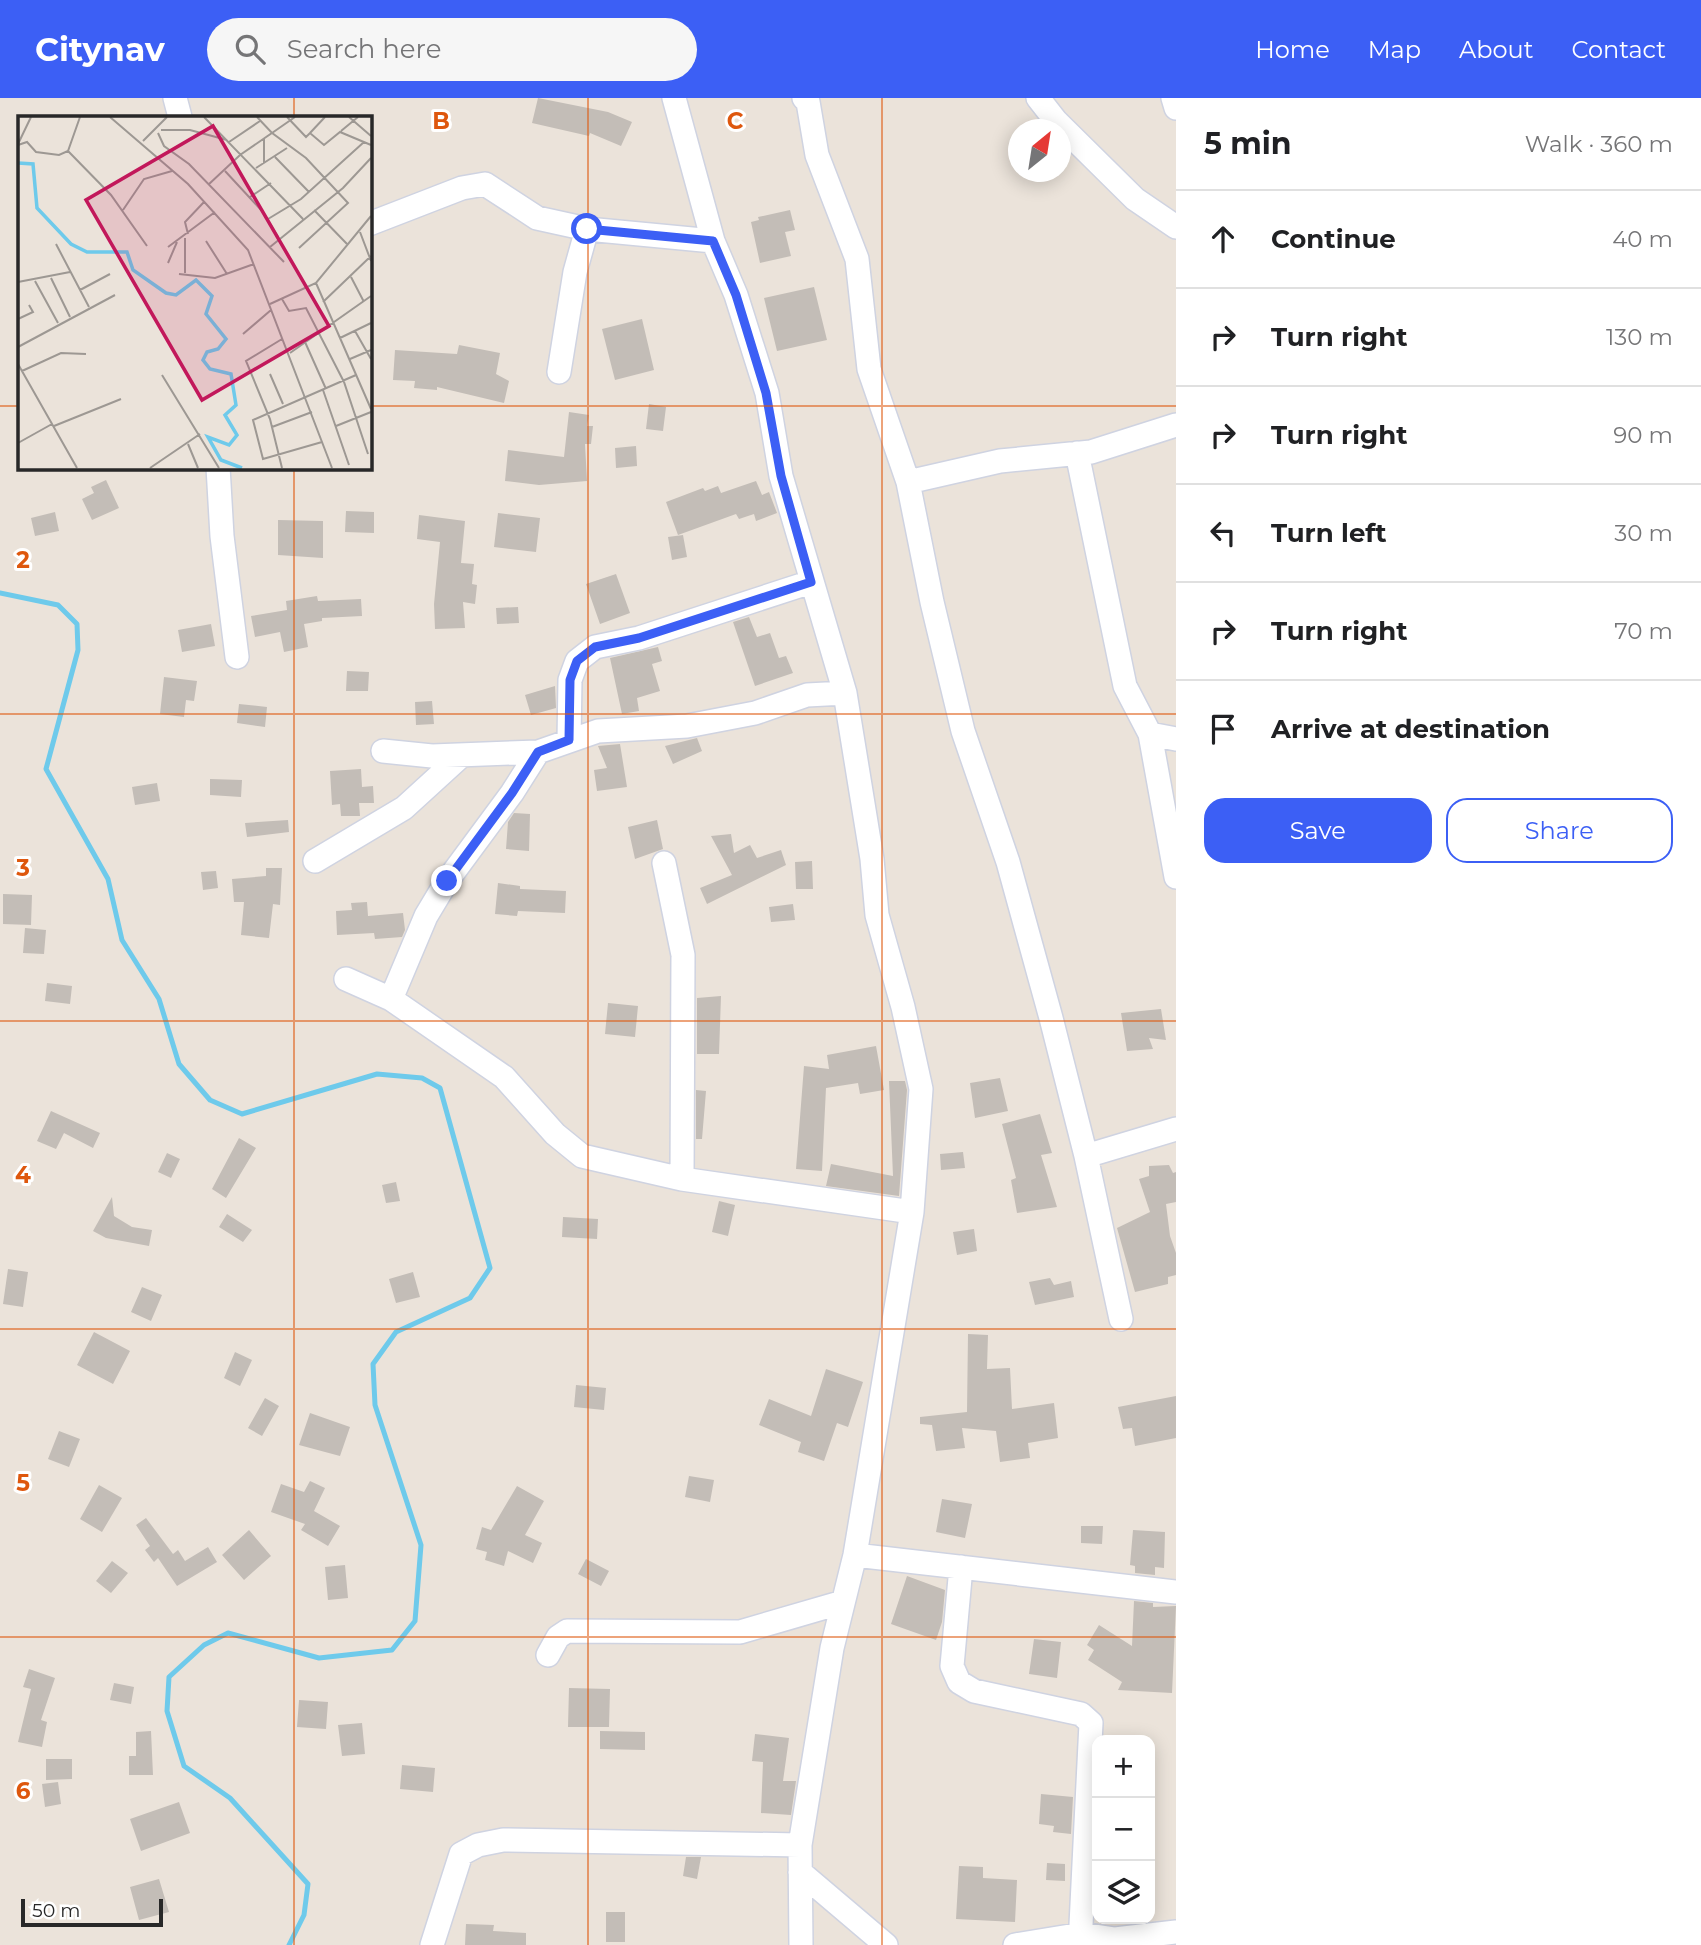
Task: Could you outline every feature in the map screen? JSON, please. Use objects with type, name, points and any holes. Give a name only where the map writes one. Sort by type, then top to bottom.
[{"type":"street","points":[[175,98],[180,116]]},
{"type":"street","points":[[674,98],[713,241],[736,295],[766,393],[781,476],[845,693],[872,859],[877,915],[903,1007],[921,1089],[912,1212],[855,1555],[832,1648],[800,1845],[801,1945]]},
{"type":"street","points":[[804,98],[808,102],[817,155],[857,259],[869,369],[908,482],[932,602],[963,731],[1008,862],[1086,1156],[1121,1320]]},
{"type":"street","points":[[1038,98],[1056,121],[1135,198],[1176,227]]},
{"type":"street","points":[[1173,98],[1176,108]]},
{"type":"street","points":[[371,224],[461,188],[485,184],[537,218],[587,229],[713,241]]},
{"type":"street","points":[[559,372],[575,272],[587,229]]},
{"type":"street","points":[[908,482],[1000,461],[1091,452],[1176,425]]},
{"type":"street","points":[[1077,453],[1125,686],[1150,734],[1176,877]]},
{"type":"street","points":[[218,469],[222,536],[237,657]]},
{"type":"street","points":[[569,740],[570,680],[577,661],[595,647],[639,638],[811,582]]},
{"type":"street","points":[[383,751],[461,756],[538,752],[598,731],[687,726],[755,713],[807,695],[845,693]]},
{"type":"street","points":[[1150,734],[1176,740]]},
{"type":"street","points":[[391,999],[426,916],[447,881],[512,793],[538,752]]},
{"type":"street","points":[[315,861],[404,808],[461,756]]},
{"type":"street","points":[[664,863],[682,956],[682,1178]]},
{"type":"street","points":[[346,979],[391,999],[504,1077],[555,1134],[582,1156],[682,1178],[912,1212]]},
{"type":"street","points":[[1086,1156],[1176,1129]]},
{"type":"street","points":[[855,1555],[1176,1592]]},
{"type":"street","points":[[961,1567],[952,1666],[959,1682],[974,1691],[1081,1714],[1091,1723],[1081,1940]]},
{"type":"street","points":[[548,1655],[558,1637],[567,1631],[740,1632],[843,1602]]},
{"type":"street","points":[[432,1945],[461,1854],[478,1845],[503,1840],[800,1845]]},
{"type":"street","points":[[800,1872],[887,1945]]},
{"type":"street","points":[[1016,1945],[1176,1932]]},
{"type":"building","points":[[538,98],[608,112],[632,122],[621,146],[590,133],[589,136],[532,123]]},
{"type":"building","points":[[790,210],[795,230],[785,232],[791,256],[760,263],[751,222],[759,220],[758,217]]},
{"type":"building","points":[[814,287],[827,340],[777,351],[764,298]]},
{"type":"building","points":[[642,319],[654,370],[615,380],[602,329]]},
{"type":"building","points":[[459,345],[500,353],[496,374],[509,381],[504,403],[437,387],[437,390],[414,388],[415,381],[393,380],[395,350],[457,354]]},
{"type":"building","points":[[649,404],[666,407],[663,431],[646,429]]},
{"type":"building","points":[[569,412],[589,415],[587,426],[593,426],[591,444],[585,444],[587,481],[539,485],[505,481],[508,450],[564,457]]},
{"type":"building","points":[[636,446],[637,466],[616,468],[615,448]]},
{"type":"building","points":[[106,480],[119,508],[92,520],[82,499],[94,493],[91,487]]},
{"type":"building","points":[[756,481],[762,495],[769,492],[777,513],[756,521],[754,514],[739,519],[736,514],[678,535],[666,502],[703,488],[705,491],[718,486],[721,493]]},
{"type":"building","points":[[346,511],[374,512],[374,533],[345,532]]},
{"type":"building","points":[[55,512],[59,531],[35,536],[31,518]]},
{"type":"building","points":[[498,513],[540,518],[536,552],[494,547]]},
{"type":"building","points":[[419,515],[465,521],[461,563],[474,564],[472,584],[477,585],[475,604],[463,602],[465,628],[435,629],[434,604],[440,542],[417,539]]},
{"type":"building","points":[[278,520],[323,521],[323,558],[278,555]]},
{"type":"building","points":[[683,535],[687,557],[672,560],[668,537]]},
{"type":"building","points":[[616,574],[630,613],[600,624],[586,584]]},
{"type":"building","points":[[317,596],[318,601],[361,599],[362,616],[322,618],[322,621],[304,624],[308,647],[284,652],[280,632],[255,637],[251,616],[287,610],[286,601]]},
{"type":"building","points":[[518,607],[519,623],[497,624],[496,608]]},
{"type":"building","points":[[749,617],[757,637],[770,633],[779,658],[786,656],[793,673],[755,686],[733,622]]},
{"type":"building","points":[[211,624],[215,646],[182,652],[178,630]]},
{"type":"building","points":[[658,647],[662,661],[652,664],[660,691],[637,698],[639,711],[622,714],[610,658]]},
{"type":"building","points":[[347,671],[369,672],[368,691],[346,691]]},
{"type":"building","points":[[164,677],[197,681],[194,701],[186,700],[184,717],[160,714]]},
{"type":"building","points":[[555,686],[556,708],[531,715],[525,695]]},
{"type":"building","points":[[432,701],[434,724],[416,725],[415,702]]},
{"type":"building","points":[[239,704],[267,707],[265,727],[237,723]]},
{"type":"building","points":[[697,738],[702,751],[673,764],[665,746]]},
{"type":"building","points":[[620,744],[627,787],[597,791],[594,770],[607,768],[598,746]]},
{"type":"building","points":[[361,769],[362,787],[373,786],[374,803],[359,803],[360,816],[341,816],[340,804],[332,805],[330,771]]},
{"type":"building","points":[[210,779],[242,780],[241,797],[210,795]]},
{"type":"building","points":[[157,783],[160,801],[135,805],[132,787]]},
{"type":"building","points":[[514,813],[530,814],[529,851],[506,849],[508,822]]},
{"type":"building","points":[[288,820],[289,832],[247,837],[245,823]]},
{"type":"building","points":[[657,820],[663,849],[635,859],[628,827]]},
{"type":"building","points":[[731,834],[734,853],[750,845],[757,858],[781,850],[786,865],[707,904],[700,888],[732,875],[711,836]]},
{"type":"building","points":[[812,861],[813,889],[796,889],[795,862]]},
{"type":"building","points":[[266,868],[282,868],[280,905],[273,904],[269,938],[241,935],[244,902],[234,902],[232,879],[266,876]]},
{"type":"building","points":[[216,871],[218,888],[203,890],[201,872]]},
{"type":"building","points":[[498,883],[520,886],[520,889],[566,891],[565,913],[518,911],[517,916],[495,914]]},
{"type":"building","points":[[3,894],[32,895],[31,925],[3,924]]},
{"type":"building","points":[[367,902],[368,916],[403,913],[405,930],[402,937],[375,939],[374,933],[337,935],[336,911],[352,910],[351,903]]},
{"type":"building","points":[[793,904],[795,920],[771,922],[769,907]]},
{"type":"building","points":[[25,928],[46,930],[44,954],[23,953]]},
{"type":"building","points":[[47,983],[72,986],[70,1004],[45,1001]]},
{"type":"building","points":[[721,996],[719,1054],[697,1054],[697,998]]},
{"type":"building","points":[[608,1003],[638,1006],[635,1037],[605,1034]]},
{"type":"building","points":[[1161,1009],[1166,1040],[1149,1038],[1153,1049],[1127,1051],[1121,1013]]},
{"type":"building","points":[[876,1046],[884,1090],[860,1094],[858,1083],[826,1088],[822,1171],[796,1169],[804,1066],[829,1069],[827,1055]]},
{"type":"building","points":[[1000,1078],[1008,1111],[975,1118],[970,1083]]},
{"type":"building","points":[[889,1081],[905,1081],[907,1090],[899,1196],[826,1186],[831,1164],[893,1176]]},
{"type":"building","points":[[696,1090],[706,1091],[702,1139],[696,1139]]},
{"type":"building","points":[[51,1111],[100,1133],[93,1148],[64,1133],[56,1149],[37,1141]]},
{"type":"building","points":[[1040,1114],[1052,1153],[1041,1155],[1057,1207],[1017,1213],[1011,1180],[1016,1178],[1002,1124]]},
{"type":"building","points":[[239,1138],[256,1148],[226,1198],[212,1189]]},
{"type":"building","points":[[963,1152],[965,1168],[941,1170],[940,1154]]},
{"type":"building","points":[[167,1153],[180,1159],[171,1178],[158,1172]]},
{"type":"building","points":[[1169,1165],[1173,1173],[1176,1172],[1176,1202],[1166,1204],[1170,1236],[1176,1253],[1176,1275],[1168,1277],[1168,1284],[1135,1292],[1117,1228],[1150,1212],[1139,1179],[1149,1176],[1149,1166]]},
{"type":"building","points":[[396,1182],[400,1201],[386,1203],[382,1185]]},
{"type":"building","points":[[112,1197],[114,1216],[132,1227],[152,1230],[149,1246],[106,1238],[93,1231]]},
{"type":"building","points":[[719,1201],[735,1205],[728,1236],[712,1232]]},
{"type":"building","points":[[227,1214],[252,1230],[243,1242],[219,1227]]},
{"type":"building","points":[[563,1217],[598,1219],[597,1239],[562,1237]]},
{"type":"building","points":[[974,1229],[977,1251],[957,1255],[953,1232]]},
{"type":"building","points":[[8,1269],[28,1272],[23,1307],[3,1304]]},
{"type":"building","points":[[413,1272],[420,1297],[396,1303],[389,1279]]},
{"type":"building","points":[[1050,1278],[1054,1285],[1071,1281],[1074,1297],[1035,1305],[1029,1282]]},
{"type":"building","points":[[142,1287],[162,1295],[151,1321],[131,1312]]},
{"type":"building","points":[[94,1332],[130,1351],[113,1384],[77,1365]]},
{"type":"building","points":[[968,1334],[988,1335],[987,1369],[1010,1368],[1012,1409],[1054,1403],[1058,1438],[1028,1443],[1030,1458],[1000,1462],[996,1431],[962,1428],[965,1448],[936,1451],[932,1425],[920,1424],[920,1417],[967,1412]]},
{"type":"building","points":[[235,1352],[252,1360],[240,1386],[224,1378]]},
{"type":"building","points":[[826,1369],[863,1382],[848,1427],[837,1423],[824,1461],[798,1452],[801,1442],[759,1425],[769,1399],[811,1416]]},
{"type":"building","points":[[576,1385],[606,1388],[604,1410],[574,1407]]},
{"type":"building","points":[[1176,1396],[1176,1438],[1135,1446],[1132,1428],[1123,1429],[1118,1407]]},
{"type":"building","points":[[265,1398],[279,1406],[262,1436],[248,1428]]},
{"type":"building","points":[[310,1413],[350,1427],[340,1456],[299,1445]]},
{"type":"building","points":[[59,1431],[80,1439],[69,1467],[48,1459]]},
{"type":"building","points":[[689,1476],[714,1480],[710,1502],[685,1497]]},
{"type":"building","points":[[310,1481],[325,1488],[314,1511],[340,1526],[328,1546],[301,1530],[305,1524],[271,1512],[281,1484],[304,1492]]},
{"type":"building","points":[[99,1485],[122,1498],[102,1532],[80,1519]]},
{"type":"building","points":[[517,1486],[544,1501],[525,1535],[542,1543],[533,1563],[508,1551],[504,1566],[485,1560],[487,1552],[476,1549],[482,1527],[491,1530]]},
{"type":"building","points":[[942,1499],[972,1504],[965,1538],[936,1532]]},
{"type":"building","points":[[146,1518],[173,1554],[178,1550],[185,1561],[208,1547],[217,1562],[177,1586],[158,1558],[154,1562],[145,1550],[150,1546],[136,1525]]},
{"type":"building","points":[[1081,1526],[1103,1526],[1102,1544],[1081,1543]]},
{"type":"building","points":[[249,1530],[271,1556],[244,1580],[222,1555]]},
{"type":"building","points":[[1133,1530],[1165,1532],[1164,1568],[1155,1567],[1155,1575],[1135,1573],[1135,1566],[1130,1565]]},
{"type":"building","points":[[586,1559],[609,1571],[601,1586],[578,1574]]},
{"type":"building","points":[[112,1561],[128,1573],[111,1593],[96,1581]]},
{"type":"building","points":[[345,1565],[348,1598],[328,1600],[325,1567]]},
{"type":"building","points":[[907,1576],[945,1590],[942,1622],[936,1640],[891,1624]]},
{"type":"building","points":[[1134,1601],[1153,1603],[1153,1607],[1176,1606],[1172,1693],[1118,1690],[1122,1682],[1088,1660],[1094,1650],[1087,1645],[1099,1625],[1132,1646]]},
{"type":"building","points":[[1034,1639],[1061,1642],[1057,1678],[1029,1674]]},
{"type":"building","points":[[29,1669],[55,1678],[41,1720],[47,1722],[42,1747],[18,1742],[31,1689],[23,1687]]},
{"type":"building","points":[[114,1683],[134,1687],[131,1704],[110,1700]]},
{"type":"building","points":[[569,1688],[610,1689],[609,1727],[568,1727]]},
{"type":"building","points":[[299,1700],[328,1702],[326,1729],[297,1727]]},
{"type":"building","points":[[362,1723],[365,1754],[342,1756],[338,1725]]},
{"type":"building","points":[[151,1731],[153,1775],[129,1775],[129,1756],[136,1756],[136,1732]]},
{"type":"building","points":[[600,1731],[645,1732],[645,1750],[600,1749]]},
{"type":"building","points":[[755,1734],[789,1738],[783,1781],[796,1781],[791,1815],[761,1813],[763,1762],[752,1761]]},
{"type":"building","points":[[46,1759],[72,1759],[72,1779],[46,1780]]},
{"type":"building","points":[[402,1765],[435,1768],[433,1792],[400,1789]]},
{"type":"building","points":[[58,1782],[61,1804],[45,1807],[42,1784]]},
{"type":"building","points":[[1041,1794],[1073,1797],[1071,1834],[1053,1832],[1054,1826],[1039,1824]]},
{"type":"building","points":[[179,1802],[190,1833],[141,1851],[130,1819]]},
{"type":"building","points":[[686,1857],[701,1857],[697,1879],[683,1876]]},
{"type":"building","points":[[1047,1863],[1065,1864],[1065,1881],[1046,1880]]},
{"type":"building","points":[[959,1866],[983,1867],[983,1878],[1017,1880],[1015,1922],[956,1919]]},
{"type":"building","points":[[159,1879],[169,1912],[139,1920],[130,1887]]},
{"type":"building","points":[[606,1912],[625,1912],[625,1942],[606,1942]]},
{"type":"building","points":[[466,1924],[494,1925],[493,1931],[526,1933],[526,1945],[465,1945]]},
{"type":"waterway","points":[[0,593],[58,605],[77,624],[78,650],[46,769],[108,879],[122,940],[159,999],[179,1064],[210,1100],[242,1114],[377,1074],[422,1078],[440,1088],[490,1268],[470,1298],[396,1332],[373,1364],[375,1405],[421,1545],[415,1621],[392,1650],[319,1658],[228,1633],[204,1645],[169,1677],[167,1711],[184,1766],[230,1798],[308,1884],[304,1915],[289,1945]]},
{"type":"route","points":[[447,881],[512,793],[538,752],[569,740],[570,680],[577,661],[595,647],[639,638],[811,582],[781,476],[766,393],[736,295],[713,241],[587,229]]}]
